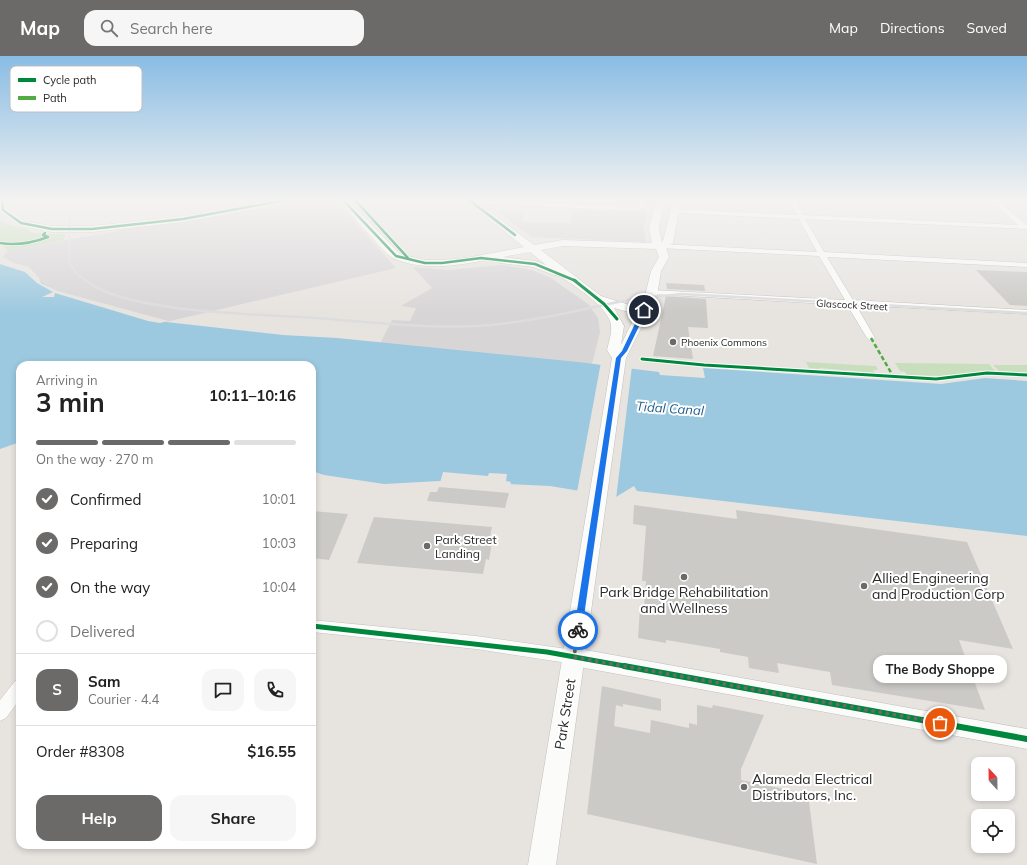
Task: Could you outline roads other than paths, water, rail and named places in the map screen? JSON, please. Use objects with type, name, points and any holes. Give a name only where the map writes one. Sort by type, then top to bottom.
[{"type":"main road","points":[[379,238],[396,256],[425,263],[442,263],[481,258],[533,249],[548,244],[563,243]]},
{"type":"main road","points":[[391,238],[408,258]]},
{"type":"main road","points":[[501,254],[516,245],[515,238]]},
{"type":"main road","points":[[519,238],[593,294],[617,319],[619,328],[613,350],[619,358],[643,312],[651,292],[656,271],[664,257],[663,251],[655,238]]},
{"type":"main road","points":[[525,238],[563,243],[660,246],[668,243],[669,238]]},
{"type":"main road","points":[[629,246],[649,252],[652,256],[656,271]]},
{"type":"main road","points":[[481,258],[535,264],[573,279]]},
{"type":"main road","points":[[593,294],[623,308],[643,312]]},
{"type":"main road","name":"Park Street","points":[[542,865],[619,358]]},
{"type":"street","points":[[813,238],[871,338]]},
{"type":"street","points":[[660,246],[1027,265]]},
{"type":"street","name":"Glascock Street","points":[[651,292],[678,293],[688,296],[1027,313]]},
{"type":"street","points":[[316,626],[499,646],[574,657],[1027,739]]},
{"type":"street","points":[[0,713],[16,691]]},
{"type":"water","name":"Tidal Canal","points":[[0,258],[58,291],[166,322],[283,335],[337,338],[578,362],[659,372],[660,375],[705,378],[703,368],[941,384],[985,378],[1027,381],[1027,536],[637,491],[634,486],[616,497],[550,486],[440,481],[384,484],[324,475],[316,472],[316,361],[16,361],[16,443],[0,449]]},
{"type":"railway","points":[[69,238],[69,261],[76,273],[86,281]]},
{"type":"railway","points":[[85,280],[105,291],[131,300],[162,306],[230,313],[447,327],[508,323],[542,318],[628,300],[682,294],[1027,313]]},
{"type":"place","name":"Phoenix Commons","points":[[673,342]]},
{"type":"place","name":"Park Street Landing","points":[[427,546]]},
{"type":"place","name":"Park Bridge Rehabilitation and Wellness","points":[[684,577]]},
{"type":"place","name":"Allied Engineering and Production Corp","points":[[864,586]]},
{"type":"place","name":"The Body Shoppe","points":[[940,723]]},
{"type":"place","name":"Alameda Electrical Distributors, Inc.","points":[[744,787]]}]
